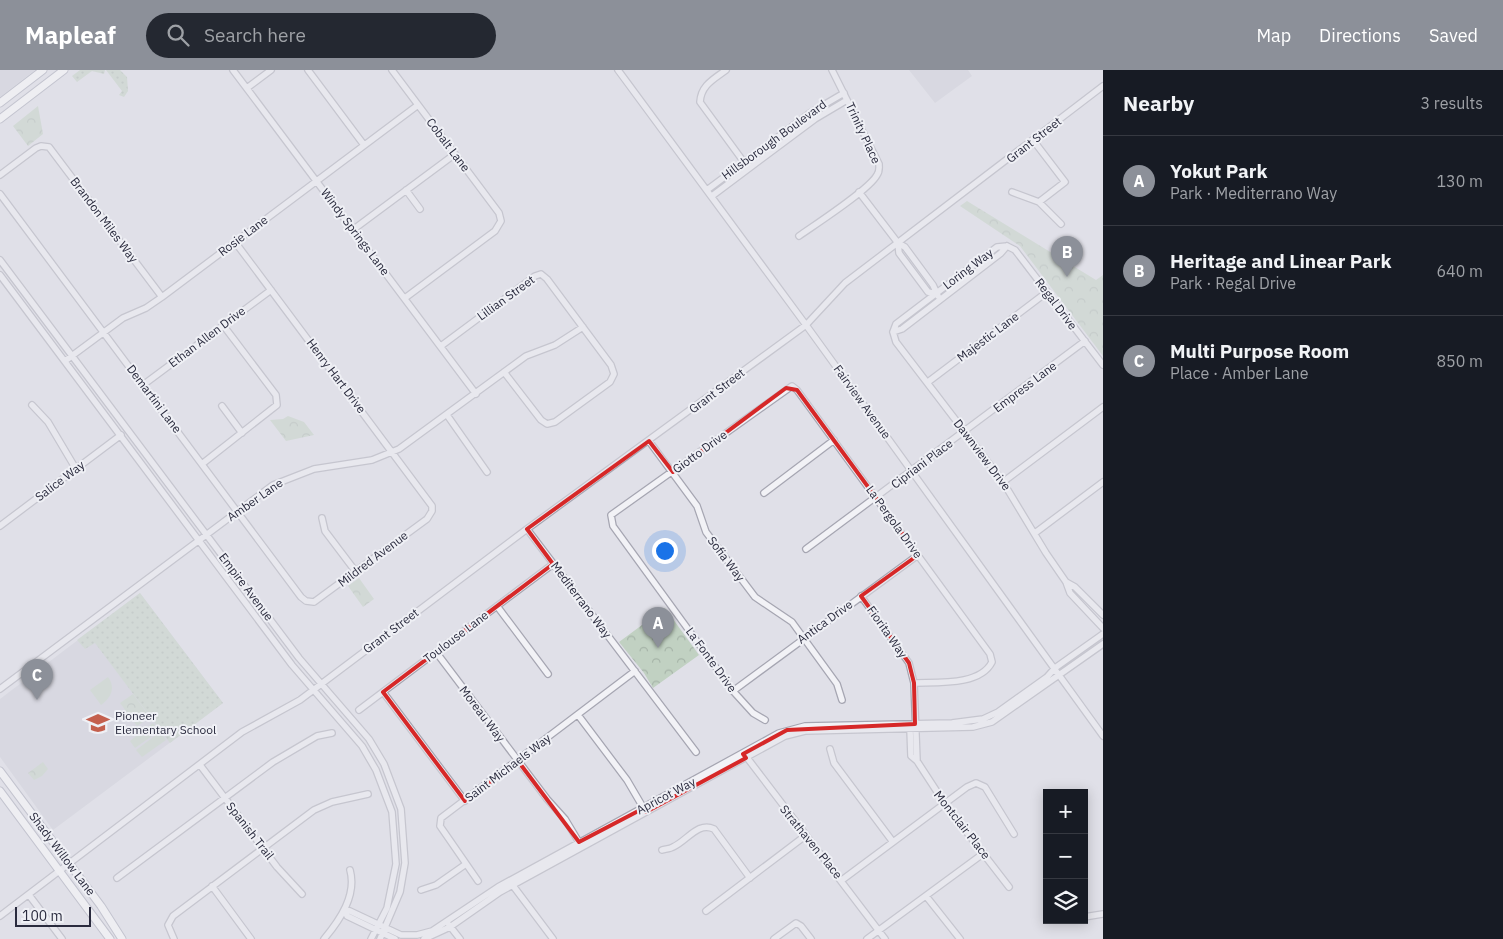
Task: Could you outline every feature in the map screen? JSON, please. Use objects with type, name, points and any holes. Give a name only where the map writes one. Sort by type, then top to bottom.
[{"type":"main road","points":[[0,102],[43,70]]},
{"type":"main road","points":[[0,119],[64,70]]},
{"type":"main road","name":"Shady Willow Lane","points":[[0,772],[69,863],[122,939]]},
{"type":"main road","name":"Shady Willow Lane","points":[[0,791],[110,939]]},
{"type":"street","name":"Windy Springs Lane","points":[[233,70],[476,394]]},
{"type":"street","points":[[247,88],[271,70]]},
{"type":"street","points":[[308,70],[364,145]]},
{"type":"street","name":"Cobalt Lane","points":[[392,70],[499,213],[502,221],[495,231],[405,298]]},
{"type":"street","name":"Fairview Avenue","points":[[618,70],[806,325],[1103,736]]},
{"type":"street","points":[[726,70],[705,86],[700,93],[700,102],[748,168]]},
{"type":"street","name":"Trinity Place","points":[[799,236],[860,192],[877,176],[879,164],[832,70]]},
{"type":"street","name":"Grant Street","points":[[314,689],[806,325],[845,283],[1103,86]]},
{"type":"street","name":"Hillsborough Boulevard","points":[[707,190],[810,112],[828,100],[844,93]]},
{"type":"street","name":"Hillsborough Boulevard","points":[[712,196],[815,118],[847,100]]},
{"type":"street","name":"Rosie Lane","points":[[64,361],[103,332],[162,297],[418,105]]},
{"type":"street","points":[[1033,140],[1065,182],[1039,202]]},
{"type":"street","name":"Brandon Miles Way","points":[[0,175],[36,148],[46,145],[52,150],[162,297]]},
{"type":"street","points":[[354,229],[455,154]]},
{"type":"street","points":[[406,190],[420,209]]},
{"type":"street","points":[[860,192],[898,243],[899,252],[928,292],[936,294],[940,300]]},
{"type":"street","points":[[1012,192],[1039,202],[1061,224]]},
{"type":"street","name":"Demartini Lane","points":[[0,194],[301,597],[310,602]]},
{"type":"street","name":"Henry Hart Drive","points":[[235,242],[430,501],[432,511]]},
{"type":"street","name":"Loring Way","points":[[893,332],[896,324],[997,247],[1006,246]]},
{"type":"street","name":"Loring Way","points":[[893,332],[902,329],[1001,253],[1006,246]]},
{"type":"street","name":"Regal Drive","points":[[1006,246],[1015,250],[1103,365]]},
{"type":"street","name":"Empire Avenue","points":[[0,260],[298,658],[369,739],[384,764],[401,809],[405,863],[400,892],[383,934]]},
{"type":"street","name":"Lillian Street","points":[[441,346],[535,276],[541,274],[547,279],[583,327]]},
{"type":"street","name":"Empire Avenue","points":[[0,275],[292,665],[362,746],[385,789],[392,812],[396,864],[391,897],[371,939]]},
{"type":"street","name":"Ethan Allen Drive","points":[[143,385],[271,290]]},
{"type":"street","name":"Majestic Lane","points":[[928,382],[1047,292]]},
{"type":"street","points":[[202,464],[277,405],[276,395],[224,325]]},
{"type":"street","points":[[504,372],[540,420],[547,424],[555,422],[610,382],[614,374],[611,365],[583,327]]},
{"type":"street","name":"Amber Lane","points":[[0,689],[273,485],[290,476],[314,468],[372,460],[393,452],[447,415],[526,356],[555,345],[583,327]]},
{"type":"street","name":"Dawnview Drive","points":[[893,332],[896,342],[1003,482],[1066,582],[1070,593],[1103,628]]},
{"type":"street","name":"Empress Lane","points":[[965,432],[1085,341]]},
{"type":"street","name":"La Pergola Drive","points":[[792,386],[834,440],[990,654],[992,662],[989,669],[957,681],[914,683]]},
{"type":"street","name":"Giotto Drive","points":[[611,520],[611,515],[615,511],[673,472],[792,386]]},
{"type":"street","points":[[32,405],[48,422],[76,469]]},
{"type":"street","points":[[222,406],[242,433]]},
{"type":"street","points":[[1003,482],[1103,407]]},
{"type":"street","points":[[447,415],[487,472]]},
{"type":"street","name":"Cipriani Place","points":[[806,549],[965,432]]},
{"type":"street","name":"Salice Way","points":[[0,526],[121,436]]},
{"type":"street","points":[[764,493],[834,440]]},
{"type":"street","name":"Sofia Way","points":[[650,441],[697,506],[706,532],[755,596],[792,622],[837,684],[842,700]]},
{"type":"street","points":[[1036,533],[1103,482]]},
{"type":"street","name":"Mildred Avenue","points":[[310,602],[319,599],[356,572],[427,518],[432,511]]},
{"type":"street","points":[[322,518],[326,531],[356,572]]},
{"type":"street","name":"La Fonte Drive","points":[[611,520],[734,691],[752,713],[765,720]]},
{"type":"street","name":"Mediterrano Way","points":[[527,530],[696,752]]},
{"type":"street","name":"Antica Drive","points":[[734,691],[918,555]]},
{"type":"street","name":"Toulouse Lane","points":[[359,710],[553,564]]},
{"type":"street","name":"Dawnview Drive","points":[[1066,582],[1075,587],[1103,616]]},
{"type":"street","name":"Fiorita Way","points":[[861,596],[909,663],[914,683],[913,727]]},
{"type":"street","points":[[497,606],[548,674]]},
{"type":"street","name":"Apricot Way","points":[[913,727],[983,720],[998,712],[1047,677],[1055,668],[1103,634]]},
{"type":"street","name":"Apricot Way","points":[[424,939],[449,925],[511,883],[745,756],[779,733],[795,727],[972,727],[992,722],[1103,644]]},
{"type":"street","name":"Moreau Way","points":[[436,652],[565,819],[581,845]]},
{"type":"street","name":"Saint Michaels Way","points":[[478,882],[440,826],[441,818],[635,671]]},
{"type":"street","points":[[0,916],[242,732],[291,706],[314,689]]},
{"type":"street","points":[[382,692],[465,800]]},
{"type":"street","points":[[578,715],[627,780],[645,810]]},
{"type":"street","name":"Montclair Place","points":[[913,727],[917,761],[945,804],[1009,886]]},
{"type":"street","points":[[117,878],[273,762],[317,736],[332,733]]},
{"type":"street","points":[[830,749],[834,763],[893,842]]},
{"type":"street","name":"Strathaven Place","points":[[745,756],[805,836],[842,880],[885,939]]},
{"type":"street","name":"Spanish Trail","points":[[200,765],[263,848],[302,894]]},
{"type":"street","points":[[842,880],[966,787],[976,784],[985,787],[1014,834]]},
{"type":"street","points":[[174,939],[168,926],[173,916],[212,886],[314,810],[332,802],[368,794]]},
{"type":"street","points":[[662,850],[674,847],[700,828],[708,826],[714,829],[750,878]]},
{"type":"street","points":[[706,911],[805,836]]},
{"type":"street","points":[[867,939],[984,853]]},
{"type":"street","points":[[421,890],[436,885],[466,864]]},
{"type":"street","points":[[324,939],[345,910],[352,887],[350,870]]},
{"type":"street","points":[[511,883],[554,939]]},
{"type":"street","points":[[212,886],[251,939]]},
{"type":"street","points":[[29,895],[62,939]]},
{"type":"street","points":[[926,896],[960,939]]},
{"type":"street","name":"Apricot Way","points":[[345,910],[350,911],[377,928],[383,934],[395,939]]},
{"type":"street","points":[[1088,916],[1103,914]]},
{"type":"street","points":[[774,939],[796,924],[801,926],[811,939]]},
{"type":"street","points":[[449,925],[460,939]]},
{"type":"street","name":"Apricot Way","points":[[383,934],[418,935],[449,925]]},
{"type":"highlighted area","points":[[786,388],[797,390],[918,555],[861,596],[909,663],[914,683],[915,724],[787,730],[743,754],[746,758],[646,812],[644,808],[579,842],[518,761],[465,801],[383,692],[553,564],[527,529],[649,441],[673,472]]},
{"type":"shaded area","points":[[0,70],[35,70],[0,97]]},
{"type":"shaded area","points":[[909,70],[968,70],[972,76],[935,103]]},
{"type":"shaded area","name":"Pioneer Elementary School","points":[[140,593],[223,703],[53,830],[0,757],[0,699]]},
{"type":"green space","points":[[80,70],[105,70],[104,74],[92,71],[77,82],[72,76]]},
{"type":"green space","points":[[106,70],[120,70],[127,77],[128,91],[124,97],[119,95],[122,91]]},
{"type":"green space","points":[[38,106],[43,134],[28,146],[13,126]]},
{"type":"green space","points":[[967,201],[1096,280],[1103,275],[1103,356],[1020,246],[960,206]]},
{"type":"green space","points":[[288,416],[304,422],[314,435],[286,441],[270,420],[283,419]]},
{"type":"green space","points":[[359,578],[374,599],[363,607],[348,586]]},
{"type":"green space","points":[[140,593],[223,703],[170,743],[95,643],[85,649],[77,640]]},
{"type":"green space","points":[[665,608],[699,655],[653,688],[644,673],[619,642]]},
{"type":"green space","points":[[108,677],[112,689],[110,696],[101,705],[90,690]]},
{"type":"green space","points":[[133,694],[150,717],[137,726],[120,703]]},
{"type":"green space","points":[[153,723],[159,731],[135,748],[130,741]]},
{"type":"green space","points":[[160,732],[166,740],[142,757],[136,750]]},
{"type":"green space","points":[[43,762],[48,769],[42,776],[34,780],[28,773]]},
{"type":"place","name":"Heritage and Linear Park","points":[[1067,277]]},
{"type":"place","name":"Yokut Park","points":[[658,648]]},
{"type":"place","name":"Multi Purpose Room","points":[[37,700]]},
{"type":"place","name":"Pioneer Elementary School","points":[[98,723]]}]
